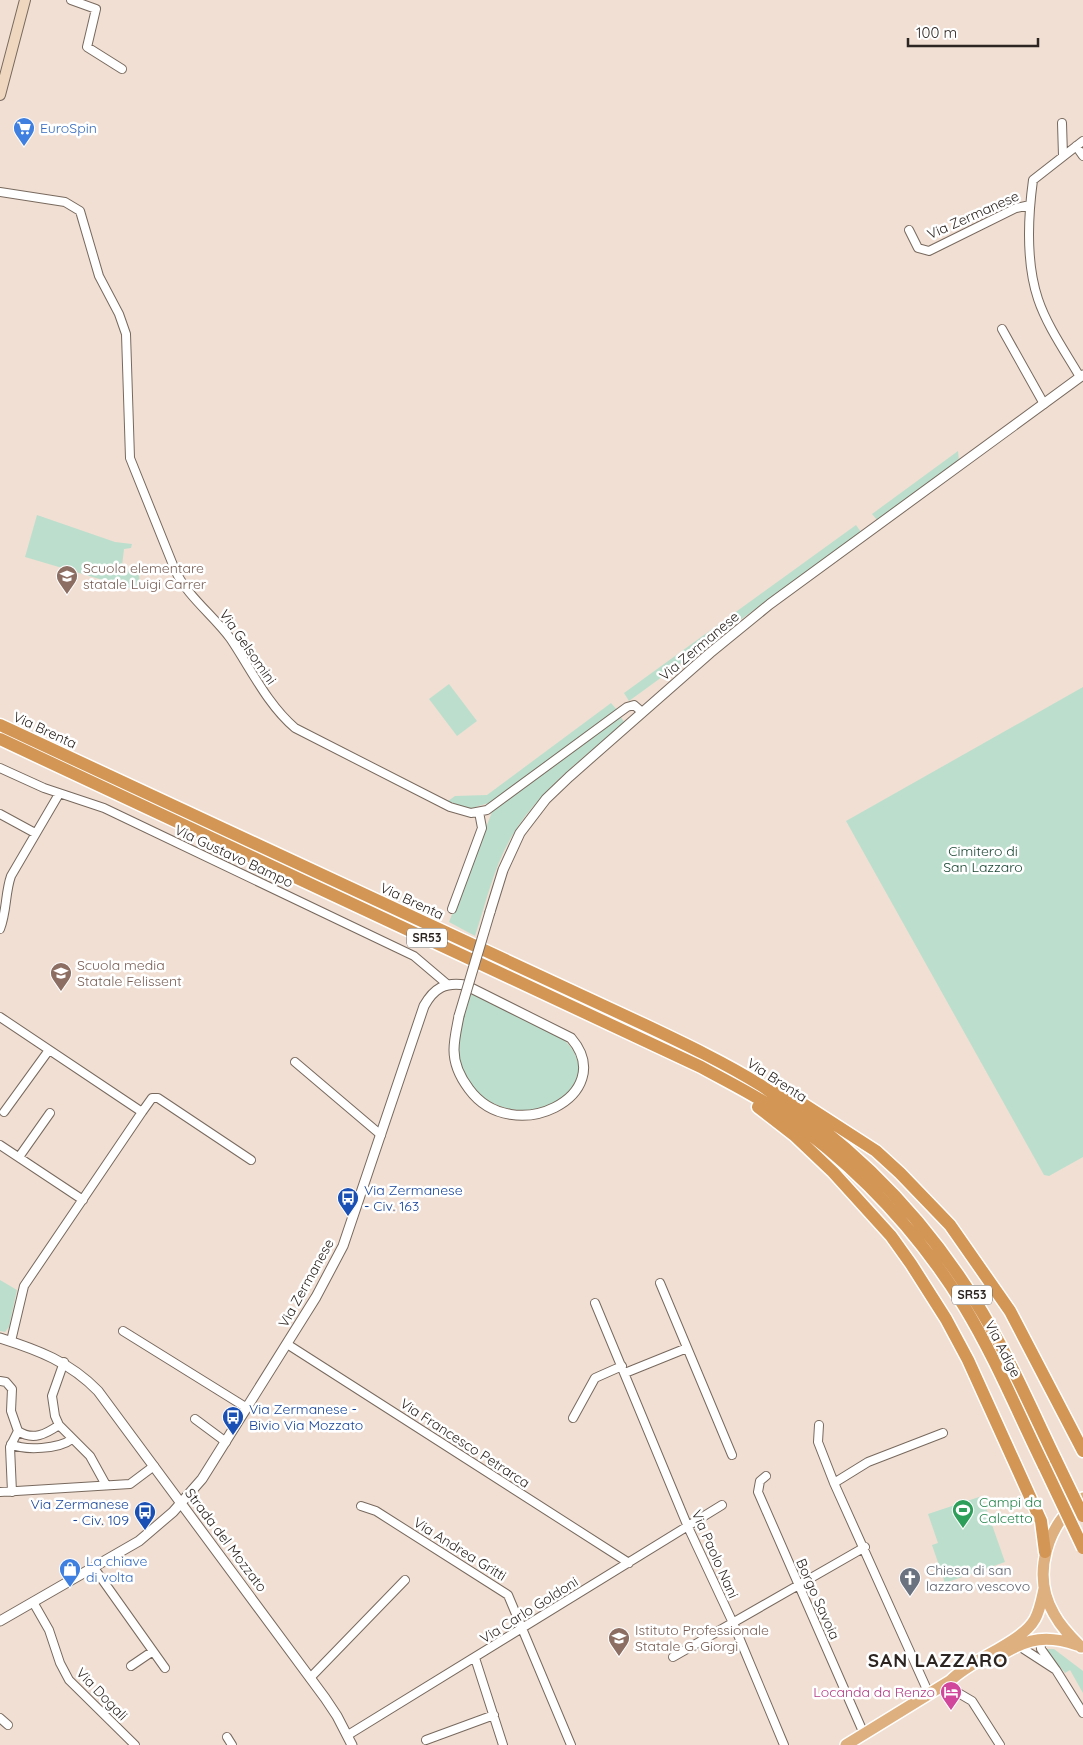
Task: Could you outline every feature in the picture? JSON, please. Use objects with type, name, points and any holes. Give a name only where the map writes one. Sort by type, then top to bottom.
[{"type":"highway","name":"Via Brenta","points":[[0,725],[721,1062],[789,1104],[847,1158]]},
{"type":"highway","name":"Via Brenta","points":[[0,739],[716,1075],[782,1114],[847,1158]]},
{"type":"highway","points":[[721,1062],[757,1076],[803,1102],[876,1151],[930,1203],[965,1245],[1010,1311],[1083,1451]]},
{"type":"highway","points":[[716,1075],[794,1135],[833,1172],[891,1236],[911,1264],[946,1319],[968,1360],[1040,1521],[1045,1552]]},
{"type":"highway","name":"Via Adige","points":[[847,1158],[914,1215],[959,1275],[993,1331],[1083,1516]]},
{"type":"highway","name":"Via Adige","points":[[847,1158],[904,1224],[949,1283],[981,1337],[1083,1548]]},
{"type":"main road","points":[[0,95],[26,0]]},
{"type":"main road","points":[[1082,1647],[1064,1630],[1053,1613],[1044,1589],[1043,1573],[1045,1552],[1053,1532],[1064,1516],[1083,1498]]},
{"type":"main road","points":[[851,1744],[950,1681],[959,1671],[1031,1625],[1036,1617],[1044,1589]]},
{"type":"main road","points":[[950,1681],[963,1678],[1019,1646],[1040,1638],[1053,1638],[1082,1647]]},
{"type":"street","points":[[71,0],[96,9],[88,47],[122,69]]},
{"type":"street","points":[[1062,123],[1063,156]]},
{"type":"street","name":"Via Zermanese","points":[[0,1621],[139,1541],[182,1504],[202,1479],[321,1289],[343,1246],[424,1006],[434,990],[447,984],[465,985],[571,1038],[576,1044],[583,1061],[581,1080],[573,1094],[559,1106],[535,1116],[511,1115],[489,1107],[472,1094],[458,1071],[454,1050],[459,1016],[490,912],[509,856],[528,821],[551,795],[642,712],[770,604],[1082,376],[1038,299],[1032,266],[1030,205],[1033,180],[1083,141]]},
{"type":"street","points":[[1076,146],[1083,156]]},
{"type":"street","name":"Via Gelsomini","points":[[0,192],[65,202],[80,211],[99,276],[119,314],[126,334],[128,443],[139,483],[177,574],[230,638],[278,711],[302,732],[450,807],[462,812],[479,812]]},
{"type":"street","name":"Via Zermanese","points":[[908,230],[918,248],[929,252],[1016,208],[1030,205]]},
{"type":"street","points":[[1002,329],[1044,404]]},
{"type":"street","points":[[452,909],[482,828],[479,812],[487,810],[623,710],[634,705],[642,712]]},
{"type":"street","points":[[623,710],[633,720]]},
{"type":"street","name":"Via Gustavo Bampo","points":[[0,768],[59,794],[104,808],[414,956],[447,984]]},
{"type":"street","points":[[0,929],[5,916],[8,882],[19,859],[59,794]]},
{"type":"street","points":[[0,814],[35,833]]},
{"type":"street","points":[[0,1017],[142,1112]]},
{"type":"street","points":[[4,1112],[49,1050]]},
{"type":"street","points":[[295,1062],[381,1135]]},
{"type":"street","points":[[11,1342],[24,1286],[152,1098],[158,1098],[251,1160]]},
{"type":"street","points":[[19,1158],[50,1113]]},
{"type":"street","points":[[0,1145],[82,1200]]},
{"type":"street","points":[[660,1283],[732,1455]]},
{"type":"street","name":"Via Paolo Nani","points":[[596,1303],[688,1527],[733,1623],[784,1745]]},
{"type":"street","points":[[123,1331],[247,1408]]},
{"type":"street","name":"Strada del Mozzato","points":[[0,1338],[38,1350],[64,1362],[98,1391],[310,1678],[337,1716],[352,1745]]},
{"type":"street","name":"Via Francesco Petrarca","points":[[287,1344],[630,1563]]},
{"type":"street","points":[[574,1418],[595,1378],[687,1348]]},
{"type":"street","points":[[64,1362],[54,1389],[52,1402],[59,1425],[90,1456],[106,1485]]},
{"type":"street","points":[[0,1381],[6,1382],[12,1389],[11,1411],[18,1431],[11,1444],[12,1492]]},
{"type":"street","points":[[195,1419],[226,1442]]},
{"type":"street","points":[[18,1431],[30,1436],[39,1436],[59,1425]]},
{"type":"street","points":[[819,1426],[818,1442],[834,1483],[865,1547],[929,1694]]},
{"type":"street","points":[[834,1483],[868,1462],[943,1434]]},
{"type":"street","points":[[11,1444],[21,1448],[60,1446],[72,1438]]},
{"type":"street","points":[[0,1492],[130,1484],[154,1466]]},
{"type":"street","name":"Borgo Savoia","points":[[766,1476],[760,1481],[758,1492],[864,1734]]},
{"type":"street","name":"Via Carlo Goldoni","points":[[348,1735],[722,1505]]},
{"type":"street","name":"Via Andrea Gritti","points":[[361,1506],[376,1511],[504,1592],[511,1599],[571,1745]]},
{"type":"street","points":[[673,1657],[865,1547]]},
{"type":"street","points":[[94,1568],[165,1668]]},
{"type":"street","points":[[310,1678],[405,1580]]},
{"type":"street","name":"Via Dogali","points":[[33,1602],[49,1630],[60,1663],[69,1680],[135,1745]]},
{"type":"street","points":[[1040,1638],[1041,1649],[1083,1713]]},
{"type":"street","points":[[1019,1646],[1056,1670]]},
{"type":"street","points":[[131,1666],[152,1651]]},
{"type":"street","points":[[476,1658],[503,1745]]},
{"type":"street","points":[[950,1681],[955,1691],[972,1701],[1000,1745]]},
{"type":"street","points":[[426,1740],[494,1715]]},
{"type":"street","points":[[0,1718],[8,1725]]},
{"type":"street","points":[[227,1737],[232,1745]]},
{"type":"green space","points":[[958,451],[959,461],[877,520],[872,514]]},
{"type":"green space","points":[[37,515],[115,542],[132,544],[131,548],[124,549],[122,566],[139,573],[140,591],[25,557]]},
{"type":"green space","points":[[856,525],[861,532],[629,701],[624,693]]},
{"type":"green space","points":[[449,684],[477,721],[457,736],[429,699]]},
{"type":"green space","name":"Cimitero di San Lazzaro","points":[[1083,687],[1083,1157],[1049,1176],[1044,1175],[846,821]]},
{"type":"green space","points":[[611,703],[617,710],[492,802],[469,809],[448,801],[455,796],[487,795]]},
{"type":"green space","points":[[621,717],[624,722],[549,789],[523,819],[500,860],[475,936],[449,922],[492,812]]},
{"type":"green space","points":[[471,994],[559,1036],[574,1052],[578,1069],[574,1085],[561,1098],[544,1107],[523,1110],[501,1106],[475,1090],[462,1068],[458,1050],[461,1029]]},
{"type":"green space","points":[[0,1280],[17,1290],[9,1327],[5,1332],[0,1331]]},
{"type":"green space","name":"Campi da Calcetto","points":[[982,1496],[1005,1562],[945,1583],[932,1545],[938,1543],[928,1514]]},
{"type":"green space","points":[[1045,1649],[1054,1649],[1083,1671],[1083,1693],[1070,1670],[1065,1673]]},
{"type":"place","name":"EuroSpin","points":[[24,147]]},
{"type":"place","name":"Scuola elementare statale Luigi Carrer","points":[[67,595]]},
{"type":"place","name":"Scuola media Statale Felissent","points":[[61,992]]},
{"type":"place","name":"Via Zermanese - Civ. 163","points":[[348,1217]]},
{"type":"place","name":"Via Zermanese - Bivio Via Mozzato","points":[[233,1436]]},
{"type":"place","name":"Campi da Calcetto","points":[[963,1529]]},
{"type":"place","name":"Via Zermanese - Civ. 109","points":[[145,1531]]},
{"type":"place","name":"La chiave di volta","points":[[70,1588]]},
{"type":"place","name":"Chiesa di san lazzaro vescovo","points":[[910,1597]]},
{"type":"place","name":"Istituto Professionale Statale G. Giorgi","points":[[619,1657]]},
{"type":"place","name":"Locanda da Renzo","points":[[951,1711]]},
{"type":"district","name":"SAN LAZZARO","points":[[938,1660]]}]
